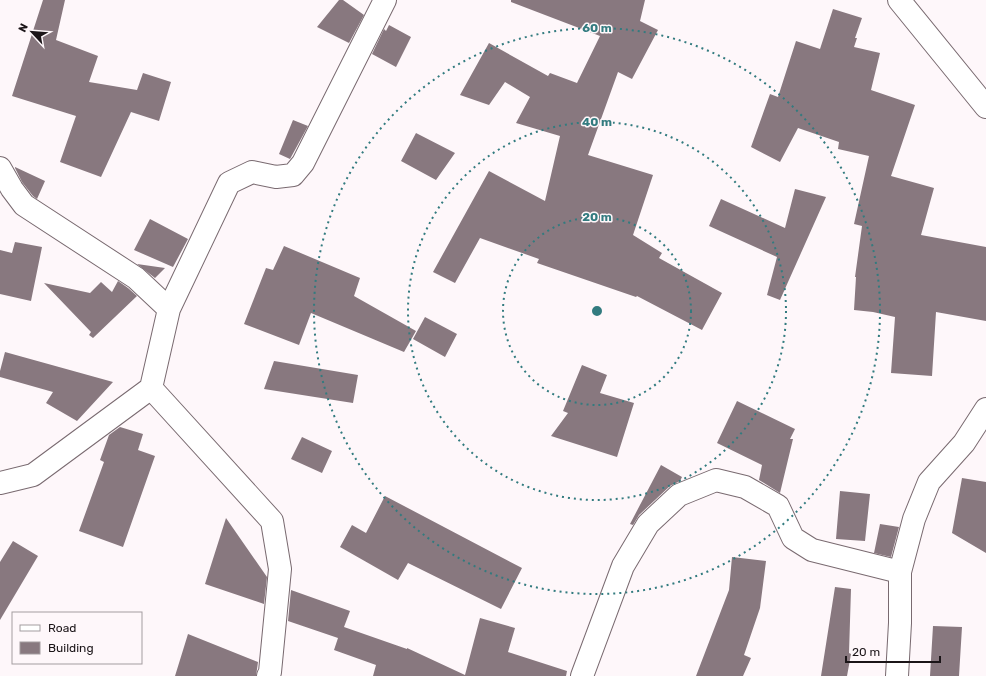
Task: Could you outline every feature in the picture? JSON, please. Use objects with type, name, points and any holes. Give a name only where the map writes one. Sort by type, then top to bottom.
[{"type":"street","points":[[0,483],[33,476],[152,388],[169,309],[229,183],[252,172],[276,177],[293,175],[303,163],[385,0]]},
{"type":"street","points":[[900,0],[986,107]]},
{"type":"street","points":[[0,168],[12,189],[24,205],[136,278],[169,309]]},
{"type":"street","points":[[152,388],[272,521],[280,569],[272,675]]},
{"type":"street","points":[[897,676],[900,623],[900,572],[914,519],[929,482],[964,443],[986,409]]},
{"type":"street","points":[[582,676],[624,566],[648,524],[679,495],[716,480],[745,487],[778,506],[793,538],[812,550],[900,572]]},
{"type":"building","points":[[43,0],[65,0],[56,40],[98,56],[89,82],[137,90],[143,73],[171,82],[159,121],[131,112],[101,177],[60,162],[76,116],[12,96]]},
{"type":"building","points":[[339,0],[343,0],[364,15],[349,43],[317,27]]},
{"type":"building","points":[[511,0],[645,0],[640,21],[658,30],[632,79],[618,72],[588,155],[653,175],[633,235],[662,253],[659,258],[722,293],[702,330],[637,296],[636,297],[537,263],[539,259],[480,238],[455,283],[433,272],[489,171],[545,201],[560,136],[516,123],[530,97],[505,82],[489,105],[460,95],[489,43],[548,76],[550,73],[577,83],[600,36],[511,2]]},
{"type":"building","points":[[833,9],[862,18],[855,38],[857,38],[854,47],[880,53],[871,90],[915,105],[891,176],[934,188],[921,235],[986,247],[986,321],[936,312],[932,376],[891,373],[895,317],[873,312],[854,310],[855,277],[862,226],[854,224],[869,156],[838,149],[839,142],[798,128],[780,162],[751,147],[770,94],[778,97],[796,41],[820,49]]},
{"type":"building","points":[[389,25],[411,37],[396,67],[372,54],[384,29],[386,31]]},
{"type":"building","points":[[293,120],[308,126],[290,159],[279,154]]},
{"type":"building","points":[[416,133],[455,153],[436,180],[401,161]]},
{"type":"building","points":[[15,167],[45,181],[37,199],[22,182]]},
{"type":"building","points":[[795,189],[826,197],[780,300],[767,295],[777,257],[709,226],[721,199],[785,228]]},
{"type":"building","points":[[150,219],[188,239],[173,267],[134,250]]},
{"type":"building","points":[[15,242],[42,247],[31,301],[0,294],[0,250],[12,253]]},
{"type":"building","points":[[284,246],[360,278],[354,296],[416,331],[404,352],[311,313],[299,345],[244,324],[266,268],[273,270]]},
{"type":"building","points":[[137,264],[165,268],[155,278]]},
{"type":"building","points":[[118,281],[137,296],[93,338],[89,335],[91,332],[44,283],[90,293],[101,282],[112,292]]},
{"type":"building","points":[[425,317],[457,334],[445,357],[413,339]]},
{"type":"building","points":[[5,352],[113,382],[77,421],[46,403],[53,392],[0,377]]},
{"type":"building","points":[[274,361],[358,375],[353,403],[264,389]]},
{"type":"building","points":[[582,365],[607,375],[600,393],[634,403],[617,457],[551,436],[568,413],[563,411]]},
{"type":"building","points":[[737,401],[795,429],[790,439],[793,439],[780,493],[759,480],[762,465],[717,443]]},
{"type":"building","points":[[120,427],[143,434],[138,450],[155,456],[123,547],[79,531],[104,462],[100,460],[109,435]]},
{"type":"building","points":[[302,437],[332,451],[322,473],[291,459]]},
{"type":"building","points":[[661,465],[682,477],[680,481],[670,486],[639,515],[633,525],[630,524]]},
{"type":"building","points":[[962,478],[986,482],[986,553],[952,533]]},
{"type":"building","points":[[840,491],[870,494],[865,541],[836,539]]},
{"type":"building","points":[[385,496],[522,568],[501,609],[408,563],[398,580],[340,547],[352,525],[366,533]]},
{"type":"building","points":[[226,518],[267,577],[264,604],[205,584]]},
{"type":"building","points":[[880,524],[899,527],[891,557],[874,553]]},
{"type":"building","points":[[13,541],[38,556],[0,620],[0,562]]},
{"type":"building","points":[[732,557],[766,561],[760,608],[744,655],[751,658],[743,676],[696,676],[729,590]]},
{"type":"building","points":[[835,587],[851,589],[849,653],[851,654],[847,676],[821,676]]},
{"type":"building","points":[[291,590],[350,611],[344,627],[407,648],[465,675],[480,618],[515,628],[508,652],[567,671],[566,676],[373,676],[376,665],[334,650],[338,638],[288,621]]},
{"type":"building","points":[[933,626],[962,627],[959,676],[930,676]]},
{"type":"building","points":[[188,634],[258,662],[256,676],[175,676]]}]
